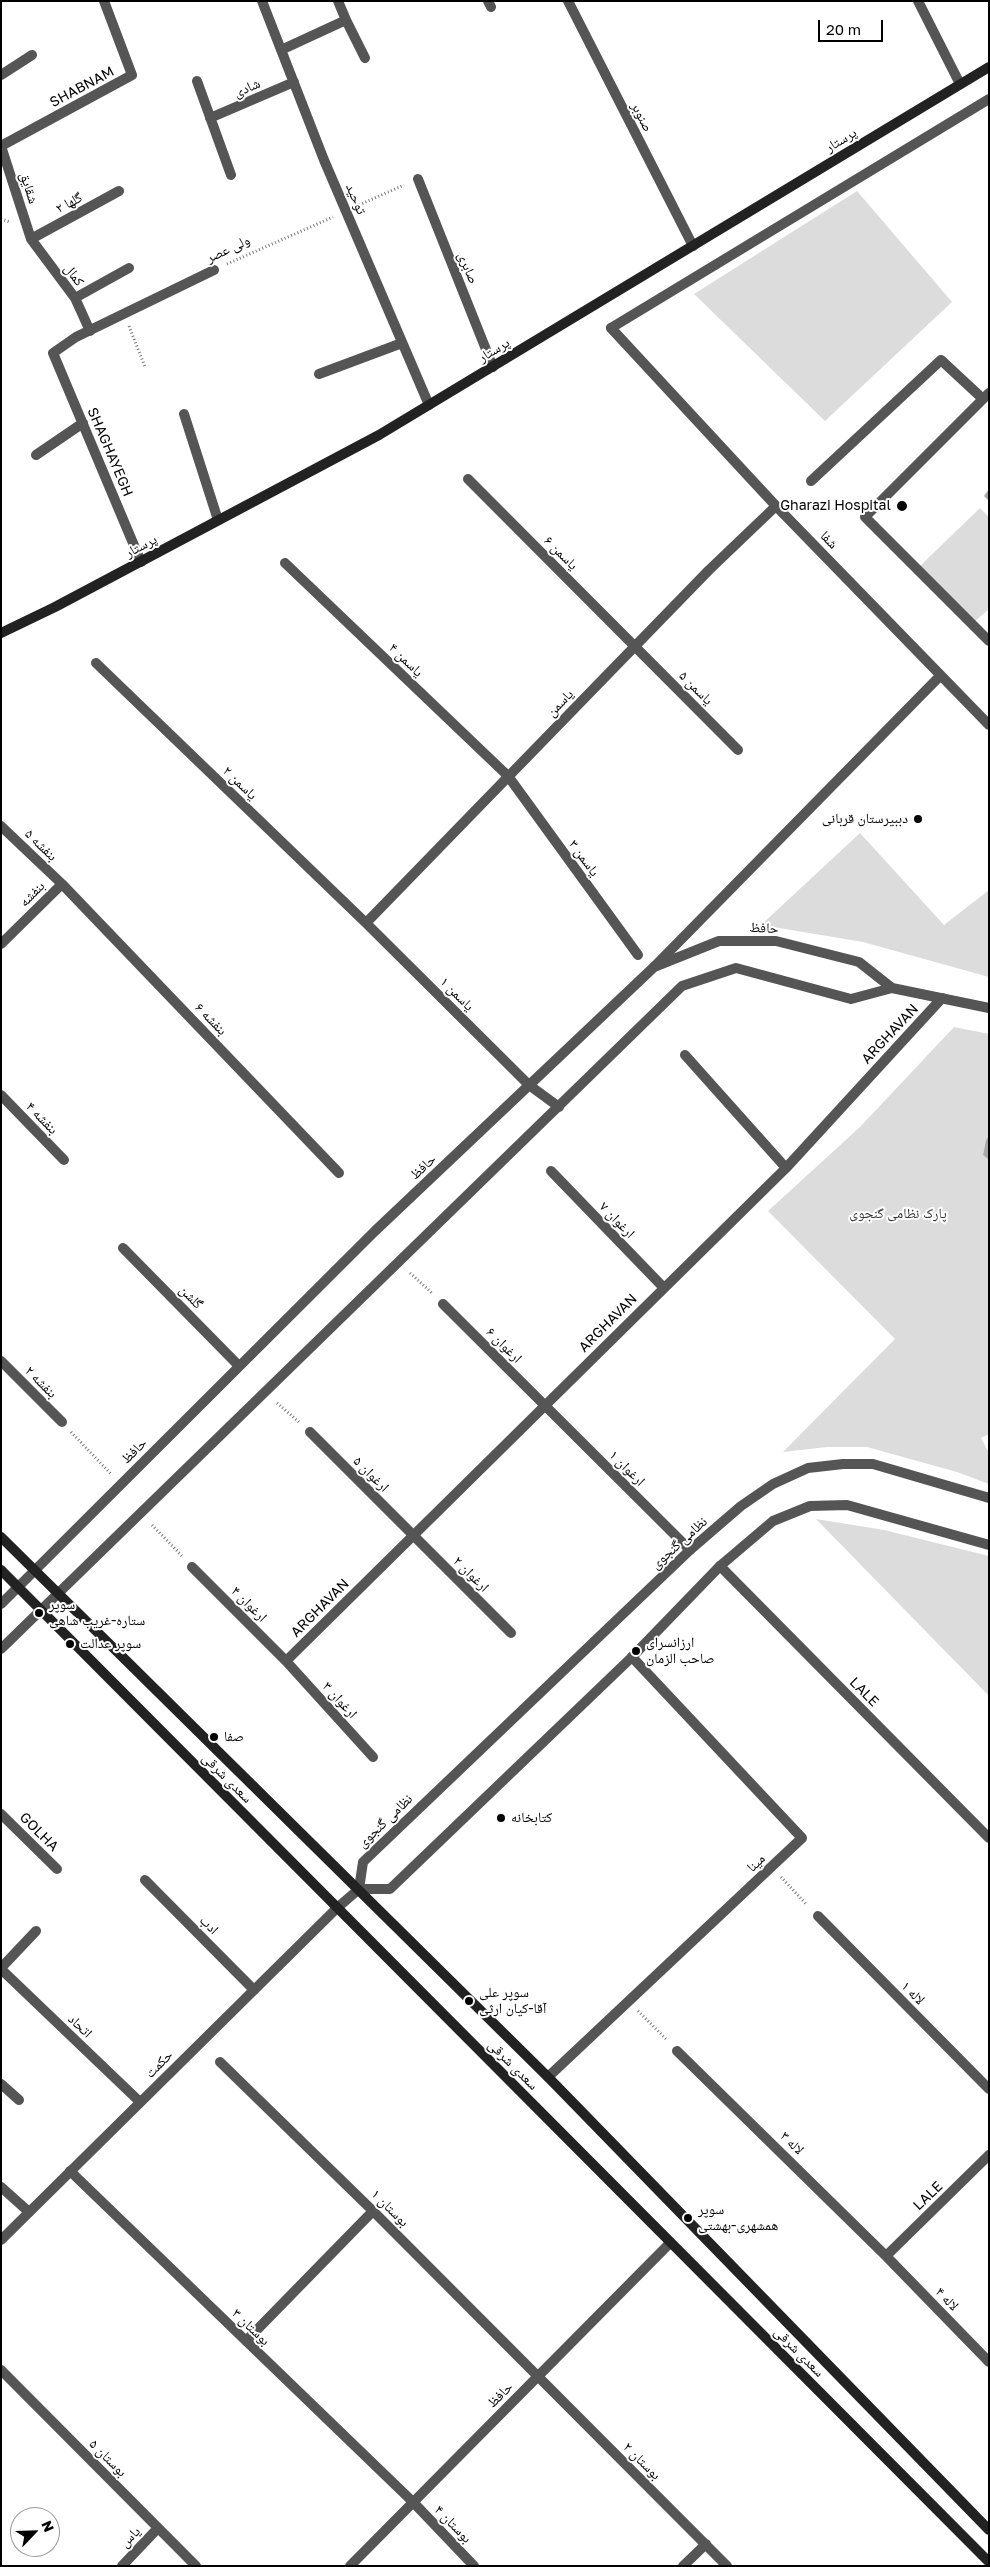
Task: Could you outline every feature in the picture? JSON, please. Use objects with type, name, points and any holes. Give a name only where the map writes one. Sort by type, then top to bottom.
[{"type":"main road","name":"پرستار","points":[[1,633],[141,562],[379,435],[989,67]]},
{"type":"main road","name":"سعدی شرقی","points":[[1,1538],[548,2077],[989,2530]]},
{"type":"main road","name":"سعدی شرقی","points":[[1,1570],[989,2562]]},
{"type":"street","name":"SHABNAM","points":[[1,146],[132,75],[104,1]]},
{"type":"street","name":"توحید","points":[[262,1],[346,211],[429,405]]},
{"type":"street","points":[[338,1],[365,58]]},
{"type":"street","name":"صنوبر","points":[[568,1],[693,246]]},
{"type":"street","points":[[918,1],[960,84]]},
{"type":"street","points":[[281,50],[346,20]]},
{"type":"street","points":[[1,75],[32,55]]},
{"type":"street","points":[[197,81],[231,175]]},
{"type":"street","name":"شادی","points":[[210,118],[294,82]]},
{"type":"street","name":"شفا","points":[[989,99],[611,328],[776,506],[989,725]]},
{"type":"street","name":"شقایق","points":[[1,146],[30,239]]},
{"type":"street","name":"صابری","points":[[418,179],[493,367]]},
{"type":"street","name":"گلها ۲","points":[[30,239],[120,192]]},
{"type":"street","name":"کمال","points":[[30,239],[75,298],[90,331]]},
{"type":"street","points":[[75,298],[129,268]]},
{"type":"street","name":"ولی عصر","points":[[53,353],[76,337],[214,270]]},
{"type":"street","points":[[319,374],[402,343]]},
{"type":"street","name":"SHAGHAYEGH","points":[[53,353],[141,562]]},
{"type":"street","points":[[811,481],[941,360],[986,396],[865,518],[987,637]]},
{"type":"street","points":[[184,414],[218,520]]},
{"type":"street","points":[[36,455],[83,423]]},
{"type":"street","name":"یاسمن ۶","points":[[468,479],[635,646]]},
{"type":"street","name":"یاسمن","points":[[366,923],[709,570],[776,506]]},
{"type":"street","name":"یاسمن ۴","points":[[285,563],[508,776]]},
{"type":"street","name":"یاسمن ۵","points":[[635,646],[738,750]]},
{"type":"street","name":"یاسمن ۲","points":[[96,663],[366,923]]},
{"type":"street","points":[[654,967],[940,676]]},
{"type":"street","name":"یاسمن ۳","points":[[508,776],[638,955]]},
{"type":"street","name":"بنفشه ۵","points":[[1,826],[62,884]]},
{"type":"street","name":"بنفشه","points":[[1,944],[62,884]]},
{"type":"street","name":"بنفشه ۶","points":[[62,884],[339,1173]]},
{"type":"street","name":"یاسمن ۱","points":[[366,923],[529,1085],[559,1107]]},
{"type":"street","name":"حافظ","points":[[34,1571],[375,1231],[654,967],[719,941],[776,941],[859,962],[892,988]]},
{"type":"street","name":"حافظ","points":[[58,1594],[682,986],[736,968],[851,999],[892,988],[989,1008]]},
{"type":"street","name":"ARGHAVAN","points":[[286,1661],[786,1168],[942,998]]},
{"type":"street","points":[[685,1056],[786,1168]]},
{"type":"street","name":"بنفشه ۴","points":[[1,1095],[64,1160]]},
{"type":"street","name":"ارغوان ۷","points":[[551,1172],[664,1288]]},
{"type":"street","name":"گلشن","points":[[123,1248],[239,1366]]},
{"type":"street","name":"ارغوان ۶","points":[[444,1304],[545,1406]]},
{"type":"street","name":"بنفشه ۲","points":[[1,1361],[62,1422]]},
{"type":"street","name":"ارغوان ۱","points":[[545,1406],[690,1550]]},
{"type":"street","name":"ارغوان ۵","points":[[310,1432],[413,1536]]},
{"type":"street","name":"نظامی گنجوی","points":[[359,1889],[363,1862],[690,1550],[773,1484],[808,1468],[843,1464],[873,1464],[989,1498]]},
{"type":"street","points":[[359,1889],[390,1889],[632,1657],[720,1566],[773,1521],[810,1506],[847,1505],[989,1545]]},
{"type":"street","name":"ارغوان ۲","points":[[413,1536],[511,1632]]},
{"type":"street","name":"LALE","points":[[720,1566],[989,1838]]},
{"type":"street","name":"ارغوان ۴","points":[[192,1567],[286,1661]]},
{"type":"street","points":[[1,1604],[34,1571]]},
{"type":"street","points":[[1,1649],[58,1594]]},
{"type":"street","name":"مینا","points":[[548,2077],[802,1838],[632,1657]]},
{"type":"street","name":"ارغوان ۳","points":[[286,1661],[373,1757]]},
{"type":"street","name":"GOLHA","points":[[1,1814],[57,1869]]},
{"type":"street","name":"ادب","points":[[145,1880],[254,1990]]},
{"type":"street","name":"حکمت","points":[[1,2240],[337,1908],[359,1889]]},
{"type":"street","name":"لاله ۱","points":[[818,1916],[989,2089]]},
{"type":"street","points":[[1,1969],[36,1931]]},
{"type":"street","name":"اتحاد","points":[[1,1969],[140,2102]]},
{"type":"street","name":"لاله ۳","points":[[677,2050],[886,2256]]},
{"type":"street","name":"بوستان ۱","points":[[220,2062],[538,2376]]},
{"type":"street","points":[[1,2084],[19,2100]]},
{"type":"street","name":"LALE","points":[[886,2256],[989,2155]]},
{"type":"street","name":"بوستان ۳","points":[[70,2171],[413,2502]]},
{"type":"street","points":[[1,2187],[29,2212]]},
{"type":"street","points":[[246,2341],[373,2211]]},
{"type":"street","name":"حافظ","points":[[350,2566],[670,2243]]},
{"type":"street","name":"لاله ۴","points":[[886,2256],[989,2362]]},
{"type":"street","name":"بوستان ۵","points":[[1,2370],[196,2566]]},
{"type":"street","name":"بوستان ۲","points":[[538,2376],[727,2566]]},
{"type":"street","name":"بوستان ۴","points":[[413,2502],[474,2566]]},
{"type":"street","name":"یاس","points":[[122,2566],[158,2528]]},
{"type":"street","points":[[683,2566],[706,2544]]},
{"type":"path","name":"ولی عصر","points":[[214,270],[418,179]]},
{"type":"path","points":[[124,314],[145,367]]},
{"type":"path","points":[[398,1263],[444,1304]]},
{"type":"path","points":[[266,1392],[310,1432]]},
{"type":"path","points":[[62,1422],[121,1484]]},
{"type":"path","points":[[141,1513],[192,1567]]},
{"type":"path","points":[[772,1868],[818,1916]]},
{"type":"path","points":[[629,2002],[677,2050]]},
{"type":"green space","points":[[857,191],[952,302],[825,421],[694,294]]},
{"type":"green space","points":[[980,508],[989,517],[989,609],[974,622],[920,566]]},
{"type":"green space","points":[[860,833],[944,925],[989,890],[989,977],[863,942],[761,925]]},
{"type":"green space","name":"پارک نظامی گنجوی","points":[[954,1027],[989,1034],[989,1137],[986,1140],[983,1155],[989,1160],[989,1434],[981,1438],[989,1453],[989,1484],[957,1472],[867,1447],[827,1447],[783,1452],[895,1339],[768,1211],[860,1127]]},
{"type":"green space","points":[[816,1519],[884,1530],[989,1556],[989,1696]]},
{"type":"place","name":"Gharazi Hospital","points":[[902,506]]},
{"type":"place","name":"دببیرستان قربانی","points":[[918,819]]},
{"type":"place","name":"سوپر ستاره-غریب شاهی","points":[[39,1613]]},
{"type":"place","name":"سوپر عدالت","points":[[70,1644]]},
{"type":"place","name":"ارزانسرای صاحب الزمان","points":[[636,1651]]},
{"type":"place","name":"صفا","points":[[214,1737]]},
{"type":"place","name":"کتابخانه","points":[[501,1818]]},
{"type":"place","name":"سوپر علی آقا-کیان ارثی","points":[[469,2001]]},
{"type":"place","name":"سوپر همشهری-بهشتی","points":[[688,2218]]}]
